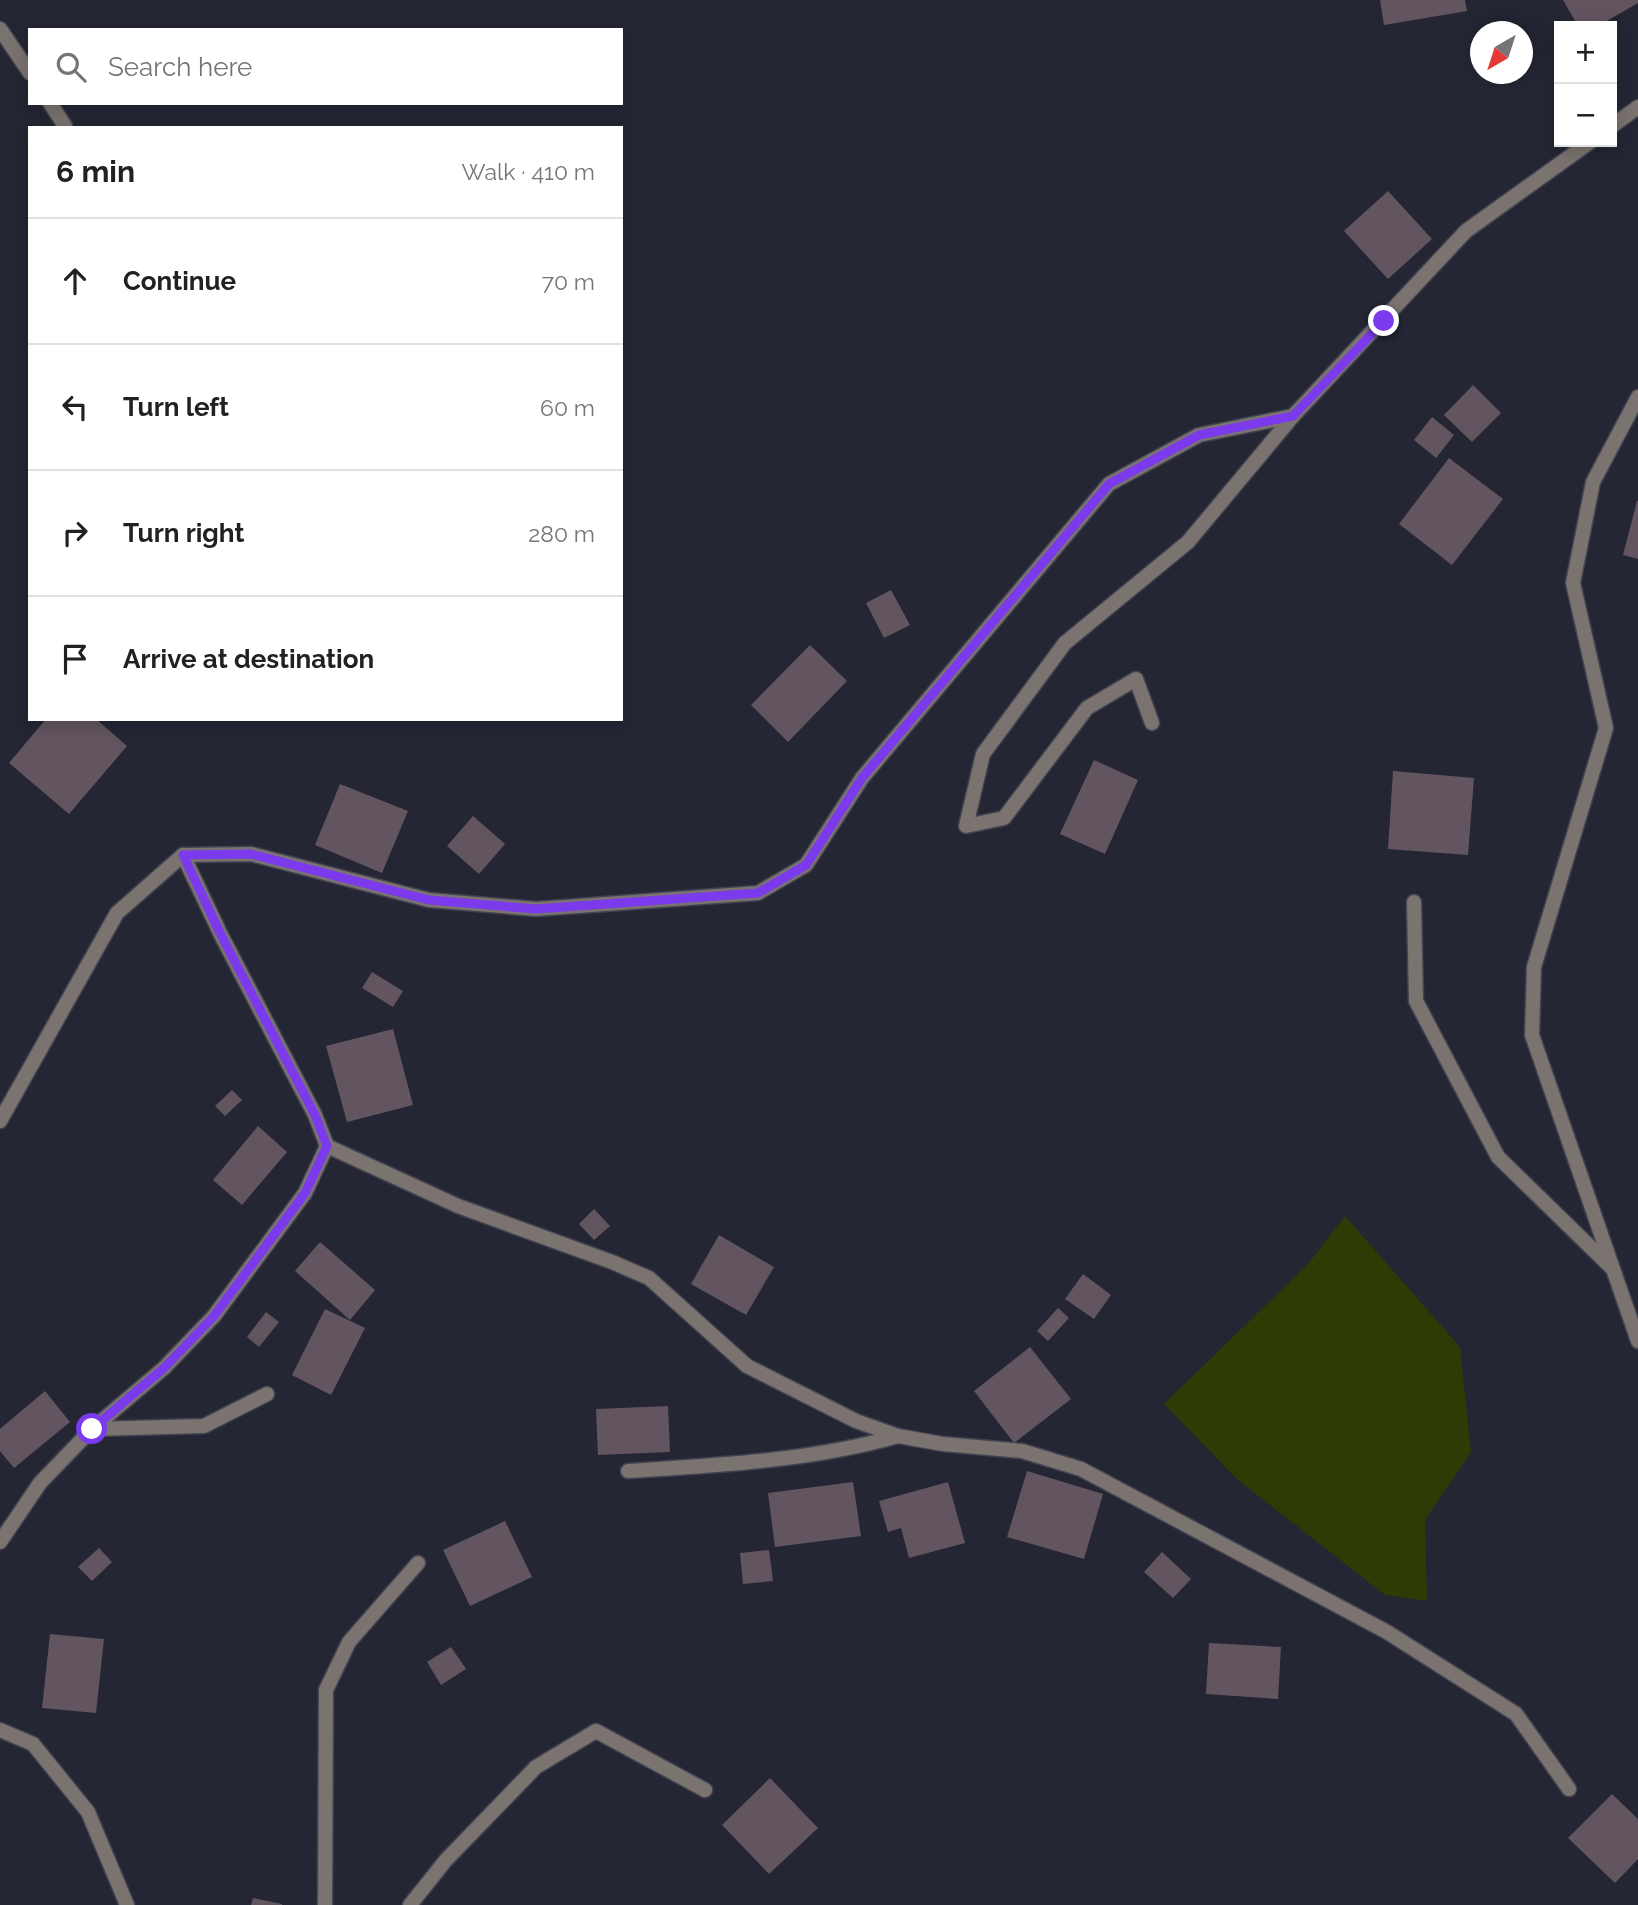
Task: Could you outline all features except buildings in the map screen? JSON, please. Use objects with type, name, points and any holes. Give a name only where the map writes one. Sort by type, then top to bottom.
[{"type":"street","points":[[0,29],[28,70]]},
{"type":"street","points":[[51,105],[65,126]]},
{"type":"street","points":[[1617,122],[1638,107]]},
{"type":"street","points":[[1152,723],[1136,680],[1087,708],[1004,818],[966,826],[983,754],[1065,643],[1188,542],[1293,416],[1466,231],[1583,147]]},
{"type":"street","points":[[1638,397],[1593,482],[1573,583],[1606,728],[1534,967],[1532,1035],[1638,1342]]},
{"type":"street","points":[[0,1121],[117,913],[183,855],[251,854],[429,900],[536,909],[758,893],[806,865],[862,778],[1109,484],[1199,435],[1293,416]]},
{"type":"street","points":[[183,855],[221,935],[315,1115],[327,1146],[458,1206],[649,1278],[747,1366],[856,1421],[898,1436],[943,1444],[1022,1451],[1081,1469],[1387,1633],[1516,1714],[1569,1789]]},
{"type":"street","points":[[1414,902],[1416,1001],[1498,1157],[1613,1269]]},
{"type":"street","points":[[0,1542],[40,1483],[92,1429],[164,1368],[214,1316],[305,1193],[327,1146]]},
{"type":"street","points":[[92,1429],[204,1426],[267,1394]]},
{"type":"street","points":[[628,1471],[756,1462],[852,1449],[898,1436]]},
{"type":"street","points":[[325,1905],[326,1690],[349,1642],[418,1563]]},
{"type":"street","points":[[0,1730],[33,1744],[88,1812],[127,1905]]},
{"type":"street","points":[[410,1905],[446,1860],[536,1766],[596,1731],[705,1790]]},
{"type":"green space","points":[[1345,1216],[1460,1347],[1471,1452],[1425,1520],[1427,1601],[1385,1595],[1238,1480],[1164,1404],[1308,1264]]},
{"type":"route","points":[[92,1429],[164,1368],[214,1316],[305,1193],[327,1146],[315,1115],[221,935],[183,855],[251,854],[429,900],[536,909],[758,893],[806,865],[862,778],[1109,484],[1199,435],[1293,416],[1384,321]]}]
